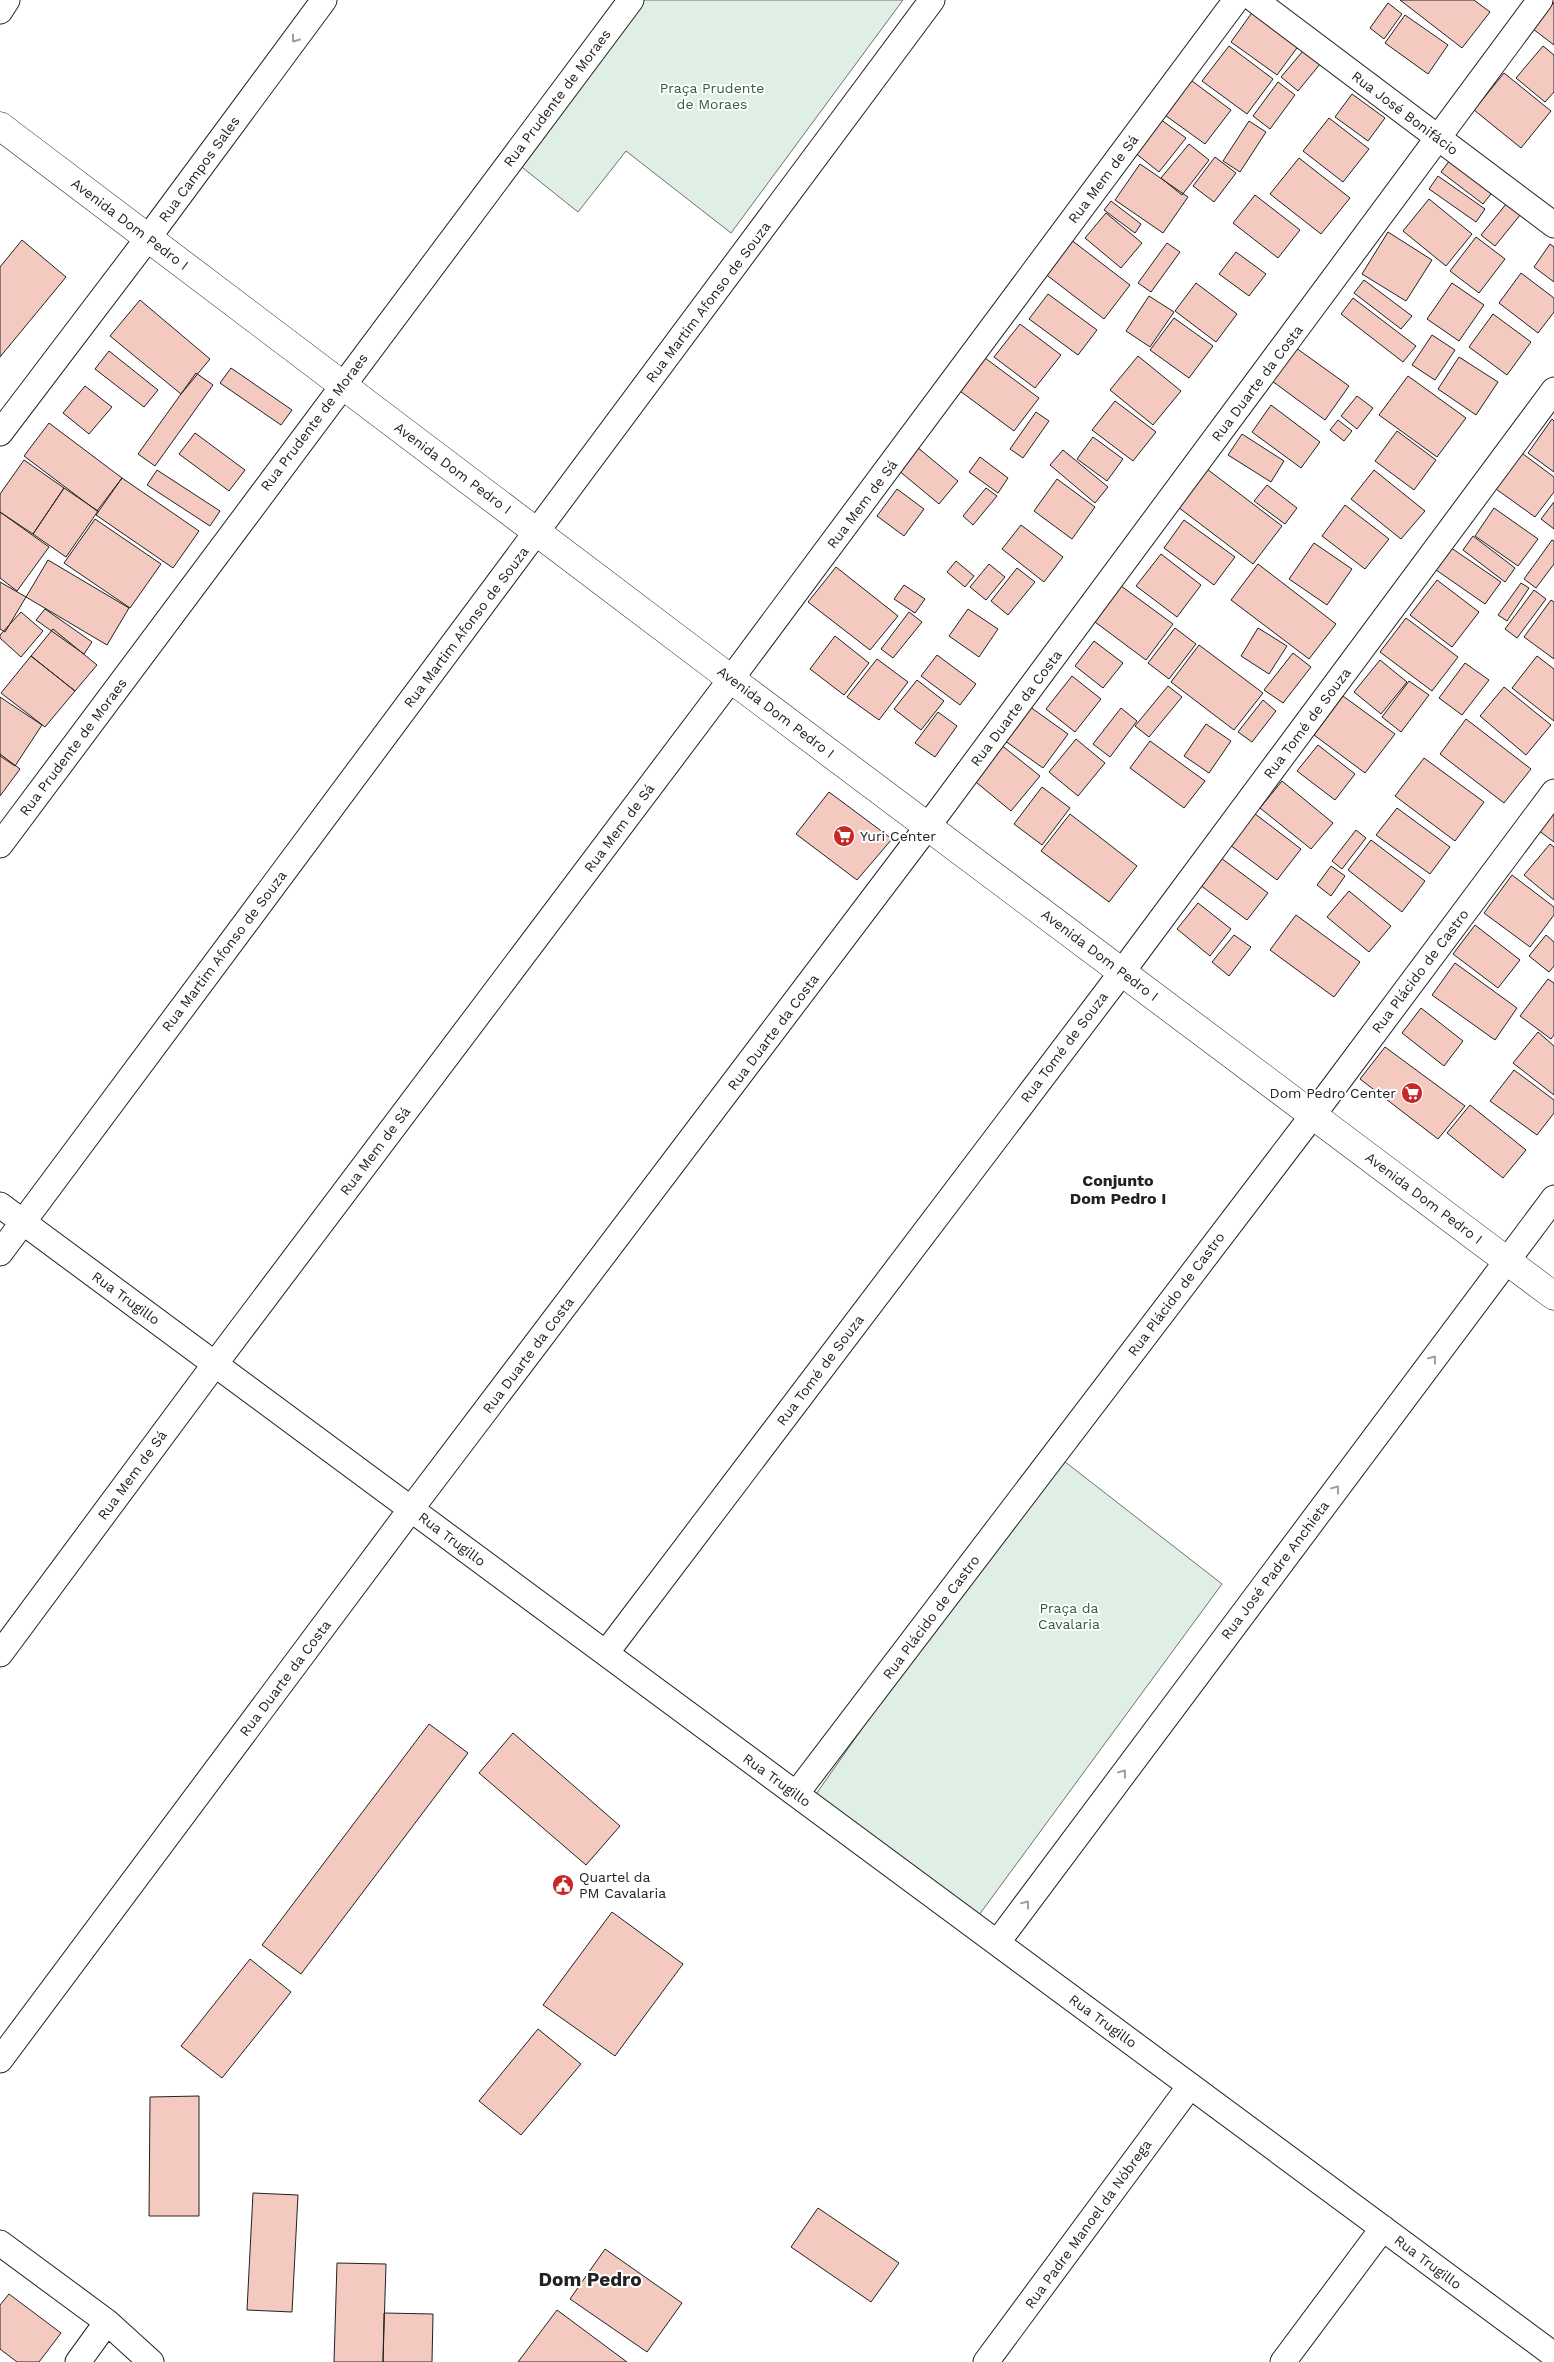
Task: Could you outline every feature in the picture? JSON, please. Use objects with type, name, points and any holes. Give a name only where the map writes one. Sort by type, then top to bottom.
[{"type":"street","points":[[0,11],[7,0]]},
{"type":"street","name":"Rua Campos Sales","points":[[0,433],[148,238],[324,0]]},
{"type":"street","name":"Rua Prudente de Moraes","points":[[0,845],[342,384],[631,0]]},
{"type":"street","name":"Rua Martim Afonso de Souza","points":[[0,1253],[932,0]]},
{"type":"street","name":"Rua Mem de Sá","points":[[0,1654],[215,1364],[732,679],[1236,0]]},
{"type":"street","name":"Rua José Bonifácio","points":[[1256,0],[1554,225]]},
{"type":"street","name":"Rua Duarte da Costa","points":[[0,2060],[411,1509],[928,826],[1540,0]]},
{"type":"street","name":"Avenida Dom Pedro I","points":[[0,126],[732,679],[1554,1296]]},
{"type":"street","name":"Rua Tomé de Souza","points":[[606,1654],[1122,972],[1554,390]]},
{"type":"street","name":"Rua Plácido de Castro","points":[[796,1794],[1313,1115],[1554,792]]},
{"type":"street","name":"Rua José Padre Anchieta","points":[[997,1943],[1554,1198]]},
{"type":"street","name":"Rua Trugillo","points":[[0,1205],[1554,2355]]},
{"type":"street","name":"Rua Padre Manoel da Nóbrega","points":[[986,2362],[1190,2086]]},
{"type":"street","points":[[1284,2362],[1383,2228]]},
{"type":"street","points":[[0,2243],[107,2322],[151,2362]]},
{"type":"street","points":[[78,2362],[107,2322]]},
{"type":"green space","name":"Praça Prudente de Moraes","points":[[640,0],[903,0],[731,233],[626,151],[578,212],[518,164]]},
{"type":"green space","name":"Praça da Cavalaria","points":[[1055,1454],[1222,1584],[979,1915],[814,1797]]},
{"type":"building","points":[[1400,0],[1474,0],[1490,12],[1462,48]]},
{"type":"building","points":[[1554,2],[1554,45],[1533,29]]},
{"type":"building","points":[[1388,3],[1402,14],[1384,39],[1370,28]]},
{"type":"building","points":[[1256,7],[1302,41],[1277,75],[1231,42]]},
{"type":"building","points":[[1405,15],[1448,45],[1428,74],[1385,43]]},
{"type":"building","points":[[1308,45],[1325,58],[1298,91],[1281,77]]},
{"type":"building","points":[[1229,46],[1273,79],[1247,114],[1202,81]]},
{"type":"building","points":[[1543,46],[1554,55],[1554,92],[1545,102],[1516,78]]},
{"type":"building","points":[[1504,73],[1551,111],[1521,148],[1474,110]]},
{"type":"building","points":[[1188,78],[1231,110],[1205,144],[1162,113]]},
{"type":"building","points":[[1278,82],[1295,95],[1270,129],[1253,116]]},
{"type":"building","points":[[1352,94],[1385,118],[1368,141],[1335,117]]},
{"type":"building","points":[[1329,118],[1369,149],[1343,182],[1303,151]]},
{"type":"building","points":[[1160,119],[1186,138],[1159,172],[1134,152]]},
{"type":"building","points":[[1249,121],[1266,132],[1240,172],[1223,161]]},
{"type":"building","points":[[1189,144],[1209,160],[1182,195],[1161,178]]},
{"type":"building","points":[[1453,156],[1495,189],[1483,204],[1441,172]]},
{"type":"building","points":[[1215,157],[1236,173],[1214,202],[1193,186]]},
{"type":"building","points":[[1299,158],[1350,198],[1321,234],[1270,194]]},
{"type":"building","points":[[1140,164],[1188,197],[1163,233],[1115,200]]},
{"type":"building","points":[[1438,176],[1485,209],[1476,222],[1429,189]]},
{"type":"building","points":[[1255,195],[1300,230],[1278,258],[1233,223]]},
{"type":"building","points":[[1511,198],[1525,209],[1495,246],[1481,235]]},
{"type":"building","points":[[1429,199],[1472,234],[1446,266],[1403,231]]},
{"type":"building","points":[[1111,201],[1141,224],[1135,233],[1104,210]]},
{"type":"building","points":[[1106,213],[1142,243],[1121,268],[1085,238]]},
{"type":"building","points":[[1388,232],[1432,260],[1406,301],[1362,274]]},
{"type":"building","points":[[1476,237],[1505,259],[1479,293],[1450,271]]},
{"type":"building","points":[[1070,239],[1130,285],[1104,319],[1044,273]]},
{"type":"building","points":[[22,240],[66,277],[0,357],[0,267]]},
{"type":"building","points":[[1167,243],[1180,252],[1151,292],[1138,283]]},
{"type":"building","points":[[1550,244],[1554,247],[1554,282],[1534,267]]},
{"type":"building","points":[[1236,252],[1266,274],[1249,296],[1219,274]]},
{"type":"building","points":[[1521,273],[1554,298],[1554,312],[1538,333],[1499,303]]},
{"type":"building","points":[[1364,280],[1412,316],[1401,329],[1354,293]]},
{"type":"building","points":[[1196,283],[1237,314],[1216,342],[1175,311]]},
{"type":"building","points":[[1452,283],[1484,305],[1459,341],[1427,319]]},
{"type":"building","points":[[1048,294],[1097,330],[1078,355],[1029,319]]},
{"type":"building","points":[[1149,296],[1174,312],[1150,347],[1126,331]]},
{"type":"building","points":[[1353,298],[1416,346],[1403,362],[1341,314]]},
{"type":"building","points":[[140,300],[210,359],[181,394],[110,336]]},
{"type":"building","points":[[1493,314],[1531,342],[1507,375],[1469,347]]},
{"type":"building","points":[[1174,318],[1213,346],[1189,378],[1150,350]]},
{"type":"building","points":[[1020,324],[1061,355],[1035,388],[994,357]]},
{"type":"building","points":[[1432,335],[1455,350],[1435,380],[1412,365]]},
{"type":"building","points":[[1292,345],[1349,386],[1325,420],[1268,378]]},
{"type":"building","points":[[109,351],[158,390],[144,407],[95,369]]},
{"type":"building","points":[[1138,356],[1181,391],[1153,425],[1110,390]]},
{"type":"building","points":[[1459,357],[1498,382],[1476,415],[1438,389]]},
{"type":"building","points":[[985,358],[1039,398],[1014,431],[960,391]]},
{"type":"building","points":[[231,368],[292,410],[281,425],[220,383]]},
{"type":"building","points":[[196,373],[213,385],[155,466],[138,454]]},
{"type":"building","points":[[1408,376],[1466,418],[1437,457],[1379,415]]},
{"type":"building","points":[[85,386],[112,407],[89,434],[63,413]]},
{"type":"building","points":[[1357,396],[1373,408],[1357,429],[1341,416]]},
{"type":"building","points":[[1115,401],[1156,432],[1133,461],[1092,430]]},
{"type":"building","points":[[1271,405],[1320,442],[1301,468],[1252,432]]},
{"type":"building","points":[[1036,412],[1049,421],[1023,458],[1010,449]]},
{"type":"building","points":[[1552,419],[1554,421],[1554,472],[1528,453]]},
{"type":"building","points":[[1338,420],[1352,431],[1344,441],[1330,430]]},
{"type":"building","points":[[49,423],[122,478],[97,511],[24,456]]},
{"type":"building","points":[[1397,431],[1436,460],[1414,490],[1375,461]]},
{"type":"building","points":[[195,433],[245,470],[229,491],[179,454]]},
{"type":"building","points":[[1242,434],[1284,461],[1271,482],[1228,455]]},
{"type":"building","points":[[1093,437],[1123,459],[1107,481],[1077,459]]},
{"type":"building","points":[[917,447],[958,481],[939,504],[898,470]]},
{"type":"building","points":[[1515,448],[1554,477],[1554,492],[1535,517],[1489,484]]},
{"type":"building","points":[[1063,450],[1108,487],[1095,503],[1050,465]]},
{"type":"building","points":[[980,457],[1008,478],[998,493],[969,472]]},
{"type":"building","points":[[24,460],[64,488],[33,534],[0,512],[0,494]]},
{"type":"building","points":[[1203,466],[1282,526],[1253,564],[1174,504]]},
{"type":"building","points":[[157,470],[220,511],[210,526],[147,485]]},
{"type":"building","points":[[1374,470],[1425,511],[1401,539],[1351,499]]},
{"type":"building","points":[[122,478],[199,531],[173,568],[96,515]]},
{"type":"building","points":[[1057,479],[1095,507],[1072,539],[1034,511]]},
{"type":"building","points":[[1267,485],[1297,508],[1285,524],[1254,501]]},
{"type":"building","points":[[64,488],[98,511],[66,557],[33,534]]},
{"type":"building","points":[[986,488],[997,496],[973,525],[963,516]]},
{"type":"building","points":[[897,489],[924,509],[904,536],[877,516]]},
{"type":"building","points":[[1554,502],[1554,529],[1541,519]]},
{"type":"building","points":[[1345,505],[1389,539],[1365,569],[1322,536]]},
{"type":"building","points":[[1494,508],[1538,539],[1518,566],[1475,536]]},
{"type":"building","points":[[0,512],[49,547],[17,591],[0,578]]},
{"type":"building","points":[[95,519],[161,564],[130,608],[64,563]]},
{"type":"building","points":[[1184,520],[1235,557],[1214,585],[1164,548]]},
{"type":"building","points":[[1021,525],[1063,557],[1044,582],[1002,549]]},
{"type":"building","points":[[1473,536],[1515,568],[1505,582],[1463,550]]},
{"type":"building","points":[[1552,540],[1554,541],[1554,564],[1536,588],[1524,579]]},
{"type":"building","points":[[1314,543],[1352,569],[1327,605],[1289,579]]},
{"type":"building","points":[[1444,543],[1501,582],[1485,604],[1429,565]]},
{"type":"building","points":[[1161,554],[1201,585],[1177,617],[1136,586]]},
{"type":"building","points":[[48,560],[129,608],[107,645],[26,597]]},
{"type":"building","points":[[956,561],[974,576],[965,587],[947,572]]},
{"type":"building","points":[[989,564],[1005,577],[986,600],[970,587]]},
{"type":"building","points":[[1258,564],[1336,624],[1309,659],[1231,600]]},
{"type":"building","points":[[836,567],[898,616],[870,650],[808,602]]},
{"type":"building","points":[[1017,568],[1035,582],[1008,615],[991,601]]},
{"type":"building","points":[[1437,580],[1479,612],[1452,647],[1410,615]]},
{"type":"building","points":[[0,582],[26,597],[5,632],[0,629]]},
{"type":"building","points":[[1117,583],[1173,624],[1146,660],[1091,619]]},
{"type":"building","points":[[1521,583],[1529,588],[1507,621],[1498,615]]},
{"type":"building","points":[[904,585],[925,599],[915,613],[894,599]]},
{"type":"building","points":[[1534,590],[1546,599],[1517,638],[1505,629]]},
{"type":"building","points":[[1551,600],[1554,602],[1554,659],[1524,637]]},
{"type":"building","points":[[45,609],[92,642],[84,654],[36,620]]},
{"type":"building","points":[[968,609],[998,629],[979,657],[949,636]]},
{"type":"building","points":[[21,612],[43,631],[21,657],[0,638],[0,635]]},
{"type":"building","points":[[909,612],[922,622],[893,658],[881,649]]},
{"type":"building","points":[[1406,618],[1458,657],[1432,691],[1380,652]]},
{"type":"building","points":[[1175,628],[1196,644],[1169,679],[1148,663]]},
{"type":"building","points":[[1258,628],[1287,646],[1269,674],[1241,656]]},
{"type":"building","points":[[53,629],[97,665],[75,691],[31,656]]},
{"type":"building","points":[[835,636],[869,663],[844,695],[810,669]]},
{"type":"building","points":[[1094,641],[1123,663],[1103,688],[1075,666]]},
{"type":"building","points":[[1199,645],[1263,693],[1234,730],[1171,682]]},
{"type":"building","points":[[1293,653],[1311,667],[1283,703],[1264,690]]},
{"type":"building","points":[[937,655],[976,684],[960,705],[921,676]]},
{"type":"building","points":[[31,656],[75,691],[45,727],[1,693]]},
{"type":"building","points":[[1537,656],[1554,669],[1554,721],[1512,688]]},
{"type":"building","points":[[877,659],[908,682],[879,720],[847,697]]},
{"type":"building","points":[[1380,660],[1407,682],[1381,714],[1354,692]]},
{"type":"building","points":[[1465,663],[1489,680],[1462,715],[1439,698]]},
{"type":"building","points":[[1072,676],[1101,699],[1075,732],[1046,709]]},
{"type":"building","points":[[917,680],[944,701],[921,730],[894,709]]},
{"type":"building","points":[[1409,681],[1429,695],[1401,732],[1382,717]]},
{"type":"building","points":[[1168,686],[1182,697],[1149,737],[1135,726]]},
{"type":"building","points":[[1504,687],[1551,725],[1526,755],[1480,716]]},
{"type":"building","points":[[1343,696],[1395,734],[1365,773],[1314,735]]},
{"type":"building","points":[[0,697],[42,725],[15,766],[0,756]]},
{"type":"building","points":[[1263,700],[1276,711],[1252,742],[1238,732]]},
{"type":"building","points":[[1026,704],[1068,734],[1043,768],[1001,738]]},
{"type":"building","points":[[1121,708],[1137,721],[1110,757],[1093,744]]},
{"type":"building","points":[[938,712],[957,726],[935,757],[915,743]]},
{"type":"building","points":[[1466,719],[1531,769],[1504,803],[1440,754]]},
{"type":"building","points":[[1206,724],[1231,741],[1209,773],[1184,756]]},
{"type":"building","points":[[1076,739],[1105,763],[1078,796],[1049,772]]},
{"type":"building","points":[[1150,741],[1205,781],[1184,808],[1130,768]]},
{"type":"building","points":[[1000,744],[1040,776],[1011,811],[971,778]]},
{"type":"building","points":[[1318,745],[1355,774],[1335,800],[1297,771]]},
{"type":"building","points":[[0,754],[20,769],[0,796]]},
{"type":"building","points":[[1424,758],[1484,802],[1455,841],[1395,796]]},
{"type":"building","points":[[1282,781],[1333,823],[1311,849],[1260,808]]},
{"type":"building","points":[[1042,787],[1070,808],[1042,845],[1014,824]]},
{"type":"building","name":"Yuri Center","points":[[829,792],[892,839],[857,880],[796,834]]},
{"type":"building","points":[[1397,808],[1450,847],[1430,874],[1376,835]]},
{"type":"building","points":[[1554,808],[1554,842],[1538,830]]},
{"type":"building","points":[[1250,810],[1301,849],[1277,880],[1226,842]]},
{"type":"building","points":[[1070,814],[1137,866],[1109,902],[1041,851]]},
{"type":"building","points":[[1356,830],[1366,838],[1342,869],[1332,861]]},
{"type":"building","points":[[1371,840],[1425,881],[1402,912],[1348,870]]},
{"type":"building","points":[[1550,844],[1554,847],[1554,900],[1524,875]]},
{"type":"building","points":[[1221,858],[1268,893],[1247,920],[1200,885]]},
{"type":"building","points":[[1331,866],[1345,876],[1331,896],[1317,885]]},
{"type":"building","points":[[1512,875],[1554,907],[1554,915],[1530,947],[1484,913]]},
{"type":"building","points":[[1349,891],[1391,926],[1369,952],[1327,917]]},
{"type":"building","points":[[1198,903],[1231,929],[1210,956],[1177,929]]},
{"type":"building","points":[[1296,915],[1360,962],[1334,997],[1270,950]]},
{"type":"building","points":[[1475,925],[1520,960],[1498,988],[1453,954]]},
{"type":"building","points":[[1234,935],[1251,947],[1229,976],[1212,962]]},
{"type":"building","points":[[1546,935],[1554,942],[1554,966],[1549,972],[1529,956]]},
{"type":"building","points":[[1455,963],[1517,1008],[1495,1040],[1432,995]]},
{"type":"building","points":[[1548,979],[1554,983],[1554,1035],[1551,1039],[1520,1016]]},
{"type":"building","points":[[1421,1008],[1463,1041],[1444,1066],[1402,1033]]},
{"type":"building","points":[[1538,1032],[1554,1046],[1554,1095],[1513,1063]]},
{"type":"building","name":"Dom Pedro Center","points":[[1385,1047],[1465,1106],[1438,1139],[1360,1079]]},
{"type":"building","points":[[1514,1070],[1554,1100],[1554,1113],[1537,1135],[1490,1101]]},
{"type":"building","points":[[1470,1105],[1526,1150],[1503,1178],[1447,1133]]},
{"type":"building","points":[[429,1724],[468,1753],[301,1974],[262,1945]]},
{"type":"building","points":[[513,1733],[620,1826],[586,1865],[479,1773]]},
{"type":"building","points":[[612,1912],[683,1964],[615,2056],[543,2005]]},
{"type":"building","points":[[250,1959],[291,1992],[222,2078],[181,2046]]},
{"type":"building","points":[[538,2029],[581,2064],[521,2135],[479,2101]]},
{"type":"building","points":[[199,2096],[199,2216],[149,2216],[150,2097]]},
{"type":"building","points":[[253,2193],[298,2195],[292,2312],[247,2310]]},
{"type":"building","points":[[818,2208],[899,2263],[871,2302],[791,2247]]},
{"type":"building","points":[[605,2249],[682,2303],[647,2352],[570,2299]]},
{"type":"building","points":[[337,2263],[386,2264],[383,2362],[334,2362]]},
{"type":"building","points":[[9,2294],[61,2333],[39,2362],[17,2362],[0,2349],[0,2305]]},
{"type":"building","points":[[557,2310],[627,2362],[518,2362]]},
{"type":"building","points":[[384,2313],[433,2314],[432,2362],[383,2362]]},
{"type":"place","name":"Yuri Center","points":[[844,836]]},
{"type":"place","name":"Dom Pedro Center","points":[[1412,1093]]},
{"type":"place","name":"Quartel da PM Cavalaria","points":[[563,1885]]},
{"type":"district","name":"Conjunto Dom Pedro I","points":[[1118,1189]]},
{"type":"district","name":"Dom Pedro","points":[[590,2279]]}]
